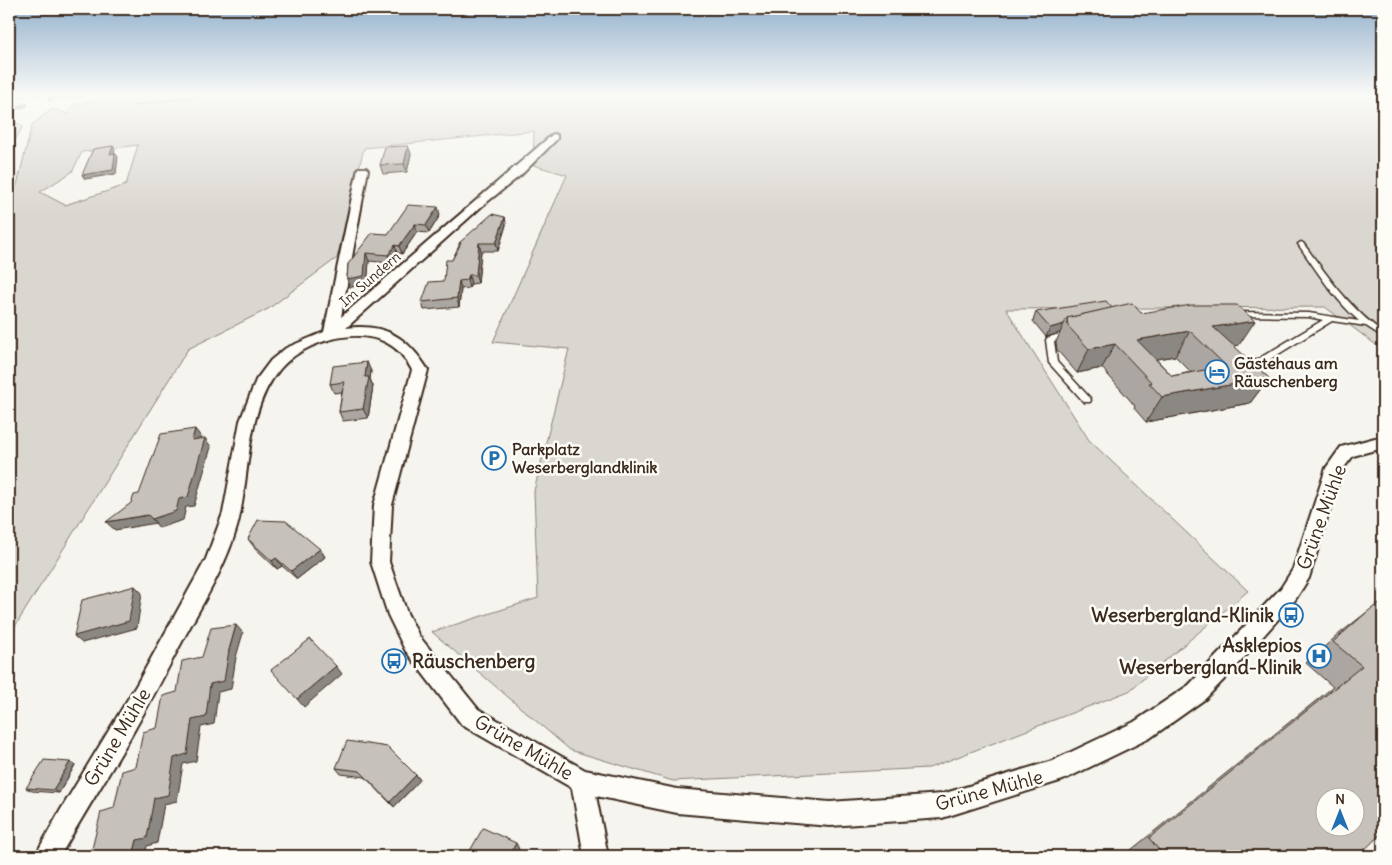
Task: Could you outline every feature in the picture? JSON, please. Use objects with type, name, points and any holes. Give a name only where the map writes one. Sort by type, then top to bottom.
[{"type":"street","name":"Im Sundern","points":[[331,334],[478,204],[516,173],[553,137]]},
{"type":"street","name":"Im Sundern","points":[[331,334],[362,170]]},
{"type":"street","name":"Grüne Mühle","points":[[47,856],[135,710],[209,574],[227,532],[238,492],[247,427],[254,398],[275,365],[300,346],[331,334],[375,331],[395,340],[416,358],[420,370],[383,505],[380,562],[398,614],[412,643],[470,717],[582,781],[677,801],[830,814],[942,806],[1056,772],[1142,730],[1204,686],[1288,594],[1302,572],[1334,468],[1347,451],[1383,445]]},
{"type":"street","points":[[582,781],[596,856]]},
{"type":"lane","points":[[1301,244],[1348,309],[1365,324],[1383,335]]},
{"type":"lane","points":[[1225,314],[1308,315],[1365,324]]},
{"type":"lane","points":[[1253,366],[1330,319]]},
{"type":"lane","points":[[1081,330],[1050,340],[1053,363],[1088,400]]},
{"type":"shaded area","points":[[9,134],[18,134],[14,142],[9,168]]},
{"type":"shaded area","points":[[30,134],[500,134],[364,148],[337,258],[268,309],[188,349],[9,636],[9,202],[17,185]],"holes":[[[138,145],[126,185],[65,205],[40,192],[72,172],[82,152]]]},
{"type":"shaded area","points":[[534,134],[1383,134],[1383,350],[1325,307],[1006,309],[1089,440],[1248,591],[1129,691],[929,768],[673,781],[570,750],[432,632],[538,598],[534,491],[569,349],[493,342],[567,175],[533,165]]},
{"type":"building","points":[[113,146],[110,154],[115,153],[113,170],[82,175],[93,149]]},
{"type":"building","points":[[408,146],[404,164],[380,165],[385,147]]},
{"type":"building","points":[[408,205],[438,207],[426,225],[415,224],[399,246],[395,245],[388,255],[366,253],[364,276],[347,279],[348,264],[372,233],[388,234]]},
{"type":"building","points":[[492,214],[505,217],[496,243],[479,243],[476,275],[469,275],[467,280],[459,281],[457,298],[422,302],[429,282],[444,281],[446,260],[452,260],[461,243],[459,243]]},
{"type":"building","points":[[1106,301],[1112,308],[1067,318],[1064,324],[1050,328],[1036,312]]},
{"type":"building","points":[[1132,303],[1141,313],[1192,305],[1237,305],[1255,321],[1213,327],[1269,378],[1162,397],[1149,383],[1152,383],[1115,344],[1089,349],[1068,326],[1067,318]],"holes":[[[1190,331],[1226,366],[1172,376],[1137,340]]]},
{"type":"building","points":[[367,362],[365,377],[369,377],[363,409],[339,412],[344,382],[330,384],[333,366]]},
{"type":"building","points":[[195,429],[192,440],[205,438],[188,497],[179,499],[176,511],[152,519],[148,515],[106,522],[131,503],[134,495],[139,494],[161,434]]},
{"type":"building","points":[[258,520],[286,521],[320,549],[291,571],[276,558],[272,561],[248,539]]},
{"type":"building","points":[[135,586],[129,621],[74,636],[82,600]]},
{"type":"building","points":[[1383,600],[1383,832],[1358,856],[1164,856],[1149,838],[1362,666],[1333,642]]},
{"type":"building","points":[[236,625],[229,650],[224,681],[210,684],[206,717],[192,720],[187,754],[174,758],[168,795],[154,798],[147,838],[137,840],[133,856],[80,856],[91,853],[101,812],[114,808],[122,771],[136,767],[143,732],[157,728],[163,696],[177,692],[182,661],[202,657],[211,628]]},
{"type":"building","points":[[310,639],[336,666],[297,699],[271,670]]},
{"type":"building","points":[[347,741],[388,747],[416,775],[390,802],[360,771],[336,768]]},
{"type":"building","points":[[44,760],[70,762],[53,790],[26,788]]},
{"type":"building","points":[[483,828],[516,843],[509,856],[467,856]]},
{"type":"place","name":"Gästehaus am Räuschenberg","points":[[1217,372]]},
{"type":"place","name":"Parkplatz Weserberglandklinik","points":[[494,458]]},
{"type":"place","name":"Weserbergland-Klinik","points":[[1291,615]]},
{"type":"place","name":"Asklepios Weserbergland-Klinik","points":[[1319,656]]},
{"type":"place","name":"Räuschenberg","points":[[394,661]]}]
